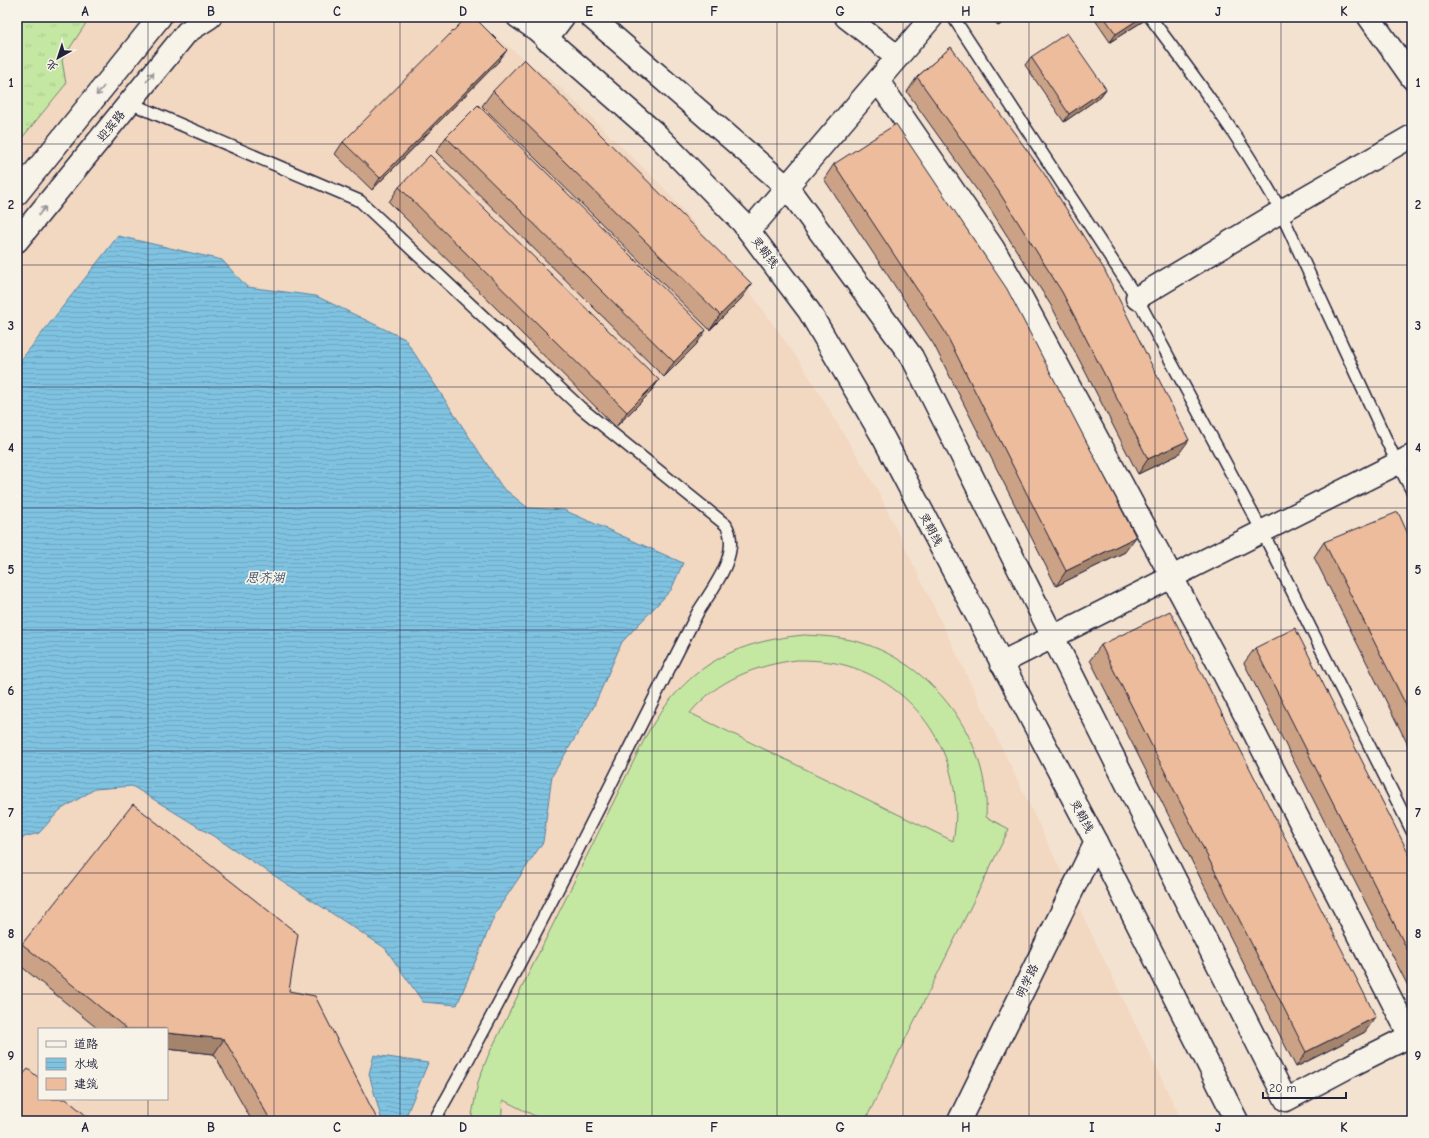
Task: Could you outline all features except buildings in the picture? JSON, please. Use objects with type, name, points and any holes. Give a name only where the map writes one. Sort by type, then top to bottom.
[{"type":"street","points":[[17,194],[160,17]]},
{"type":"street","name":"迎宾路","points":[[17,241],[187,32],[210,17]]},
{"type":"street","name":"灵朝线","points":[[518,17],[546,39],[656,134],[742,222],[809,311],[884,440],[1096,842],[1237,1121]]},
{"type":"street","points":[[546,39],[563,17]]},
{"type":"street","points":[[591,17],[787,187],[912,357],[1286,1100],[1411,1036],[1172,576],[993,248],[878,81]]},
{"type":"street","points":[[846,17],[898,57]]},
{"type":"street","points":[[749,231],[932,17]]},
{"type":"street","points":[[1369,17],[1412,78]]},
{"type":"street","points":[[1137,298],[1280,212],[1412,136]]},
{"type":"street","points":[[1001,663],[1404,459]]},
{"type":"street","name":"明学路","points":[[959,1121],[1096,842]]},
{"type":"lane","points":[[952,17],[1137,298],[1262,531],[1412,831]]},
{"type":"lane","points":[[1150,17],[1228,123],[1255,164],[1404,459],[1412,491]]},
{"type":"lane","points":[[130,103],[360,201],[581,408],[726,525],[728,530],[731,547],[725,564],[698,612],[467,1062],[434,1121]]},
{"type":"shaded area","points":[[17,17],[471,17],[562,89],[662,186],[735,271],[801,363],[877,489],[1182,1121],[17,1121]]},
{"type":"green space","points":[[17,17],[90,17],[62,60],[66,84],[17,144]]},
{"type":"green space","points":[[804,635],[852,640],[886,652],[910,667],[933,686],[952,708],[967,733],[979,760],[985,788],[986,817],[1009,829],[865,1121],[545,1121],[503,1100],[501,1121],[471,1121],[478,1082],[488,1056],[647,734],[677,692],[694,676],[731,652],[753,644]],"holes":[[[797,660],[822,661],[848,666],[874,677],[898,692],[918,711],[934,734],[946,758],[953,785],[956,813],[953,841],[690,713],[712,692],[738,676],[752,670],[782,662]]]},
{"type":"water","name":"思齐湖","points":[[118,236],[222,260],[247,287],[316,296],[405,339],[502,487],[528,508],[564,510],[683,563],[671,590],[622,642],[593,708],[552,776],[543,842],[496,912],[457,1005],[423,1002],[385,948],[218,839],[132,786],[95,789],[60,810],[39,833],[24,837],[17,846],[17,365]]},
{"type":"water","points":[[374,1055],[428,1063],[404,1121],[382,1121],[369,1074]]}]
